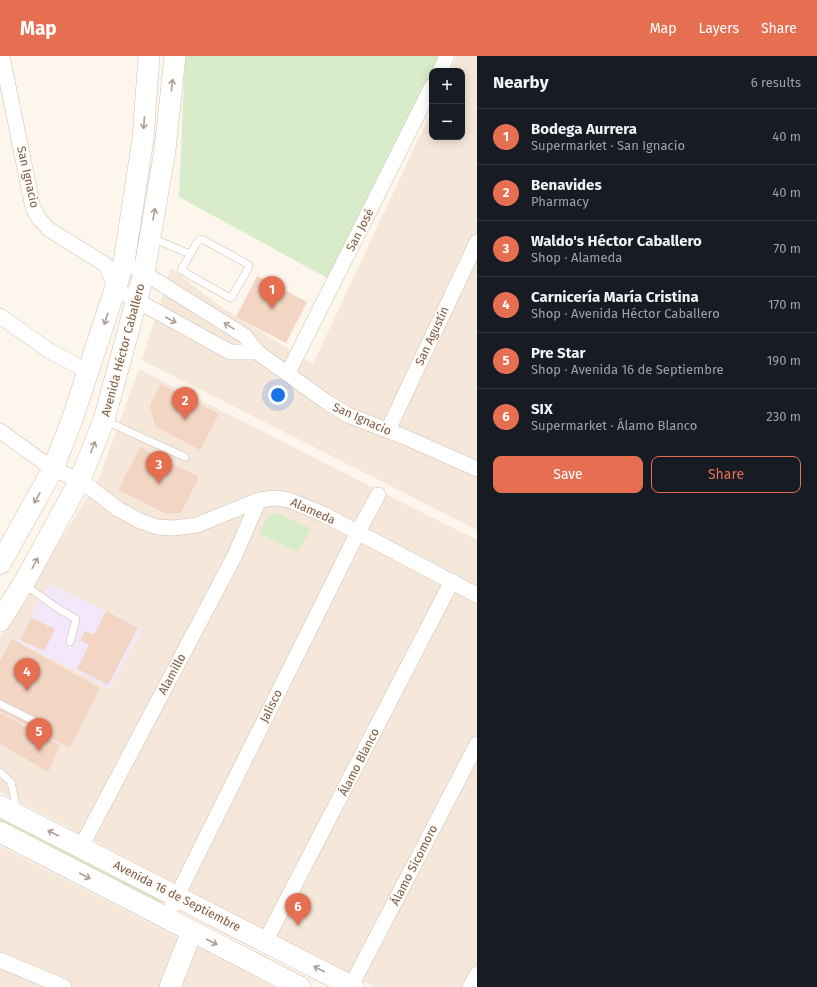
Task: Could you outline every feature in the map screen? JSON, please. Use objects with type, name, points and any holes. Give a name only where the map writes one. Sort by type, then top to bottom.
[{"type":"main road","name":"Avenida Héctor Caballero","points":[[3,552],[53,469],[72,420],[116,289],[115,263],[143,139],[149,56]]},
{"type":"main road","name":"Avenida Héctor Caballero","points":[[0,621],[24,584],[80,480],[104,420],[144,273],[165,150],[175,56]]},
{"type":"main road","name":"Avenida 16 de Septiembre","points":[[9,810],[352,986]]},
{"type":"main road","name":"Avenida 16 de Septiembre","points":[[0,832],[300,987]]},
{"type":"main road","points":[[170,987],[192,931]]},
{"type":"street","name":"San Ignacio","points":[[2,56],[33,208],[40,220],[50,230],[115,263],[144,273],[245,336],[257,352],[328,403],[348,415],[388,430],[477,469]]},
{"type":"street","points":[[441,68],[447,56]]},
{"type":"street","name":"San José","points":[[288,373],[429,92]]},
{"type":"street","name":"San Agustín","points":[[388,430],[477,242]]},
{"type":"street","points":[[116,289],[136,302],[230,352],[257,352]]},
{"type":"street","points":[[0,316],[51,352],[88,371]]},
{"type":"street","name":"Alameda","points":[[0,431],[53,469],[80,480],[118,509],[140,521],[158,527],[174,528],[197,525],[259,500],[275,498],[289,500],[325,515],[477,595]]},
{"type":"street","name":"Jalisco","points":[[166,918],[358,532],[378,495]]},
{"type":"street","name":"Alamillo","points":[[81,847],[234,557],[259,500]]},
{"type":"street","name":"Álamo Blanco","points":[[265,942],[452,582]]},
{"type":"street","name":"Álamo Sicomoro","points":[[352,986],[477,744]]},
{"type":"street","points":[[0,960],[64,987]]},
{"type":"street","points":[[470,987],[477,974]]},
{"type":"lane","points":[[150,237],[190,254]]},
{"type":"lane","points":[[202,239],[247,263],[249,267],[230,298],[182,271],[181,269],[190,254],[198,241],[202,239]]},
{"type":"lane","points":[[104,420],[185,457]]},
{"type":"lane","points":[[24,584],[76,619],[70,642]]},
{"type":"lane","points":[[0,704],[46,727]]},
{"type":"lane","points":[[0,772],[11,782],[9,810]]},
{"type":"shaded area","points":[[457,56],[477,56],[477,530],[142,360],[171,268],[214,302],[313,364],[429,116],[429,140],[465,140],[465,68],[451,68]]},
{"type":"shaded area","points":[[139,369],[477,540],[477,987],[374,987],[0,792],[0,637],[99,478]]},
{"type":"shaded area","points":[[50,584],[142,629],[110,689],[17,641]]},
{"type":"shaded area","points":[[0,846],[275,987],[0,987]]},
{"type":"green space","points":[[185,56],[440,56],[434,68],[429,68],[429,78],[329,279],[179,197]]},
{"type":"green space","points":[[278,513],[311,529],[298,552],[259,534],[269,515]]},
{"type":"green space","points":[[0,818],[163,901],[161,904],[0,828]]},
{"type":"building","points":[[257,276],[307,302],[286,343],[236,317]]},
{"type":"building","points":[[161,384],[219,414],[200,450],[155,426],[150,405]]},
{"type":"building","points":[[140,447],[199,477],[181,513],[167,514],[118,490]]},
{"type":"building","points":[[106,611],[138,628],[108,685],[77,669],[89,645],[80,640],[85,631],[94,635]]},
{"type":"building","points":[[31,618],[55,629],[44,651],[20,640]]},
{"type":"building","points":[[12,639],[100,688],[70,748],[0,711],[0,661]]},
{"type":"building","points":[[0,713],[60,745],[48,772],[0,744]]},
{"type":"place","name":"Bodega Aurrera","points":[[272,309]]},
{"type":"place","name":"Benavides","points":[[185,420]]},
{"type":"place","name":"Waldo's Héctor Caballero","points":[[159,484]]},
{"type":"place","name":"Carnicería María Cristina","points":[[27,691]]},
{"type":"place","name":"Pre Star","points":[[39,751]]},
{"type":"place","name":"SIX","points":[[298,926]]}]
